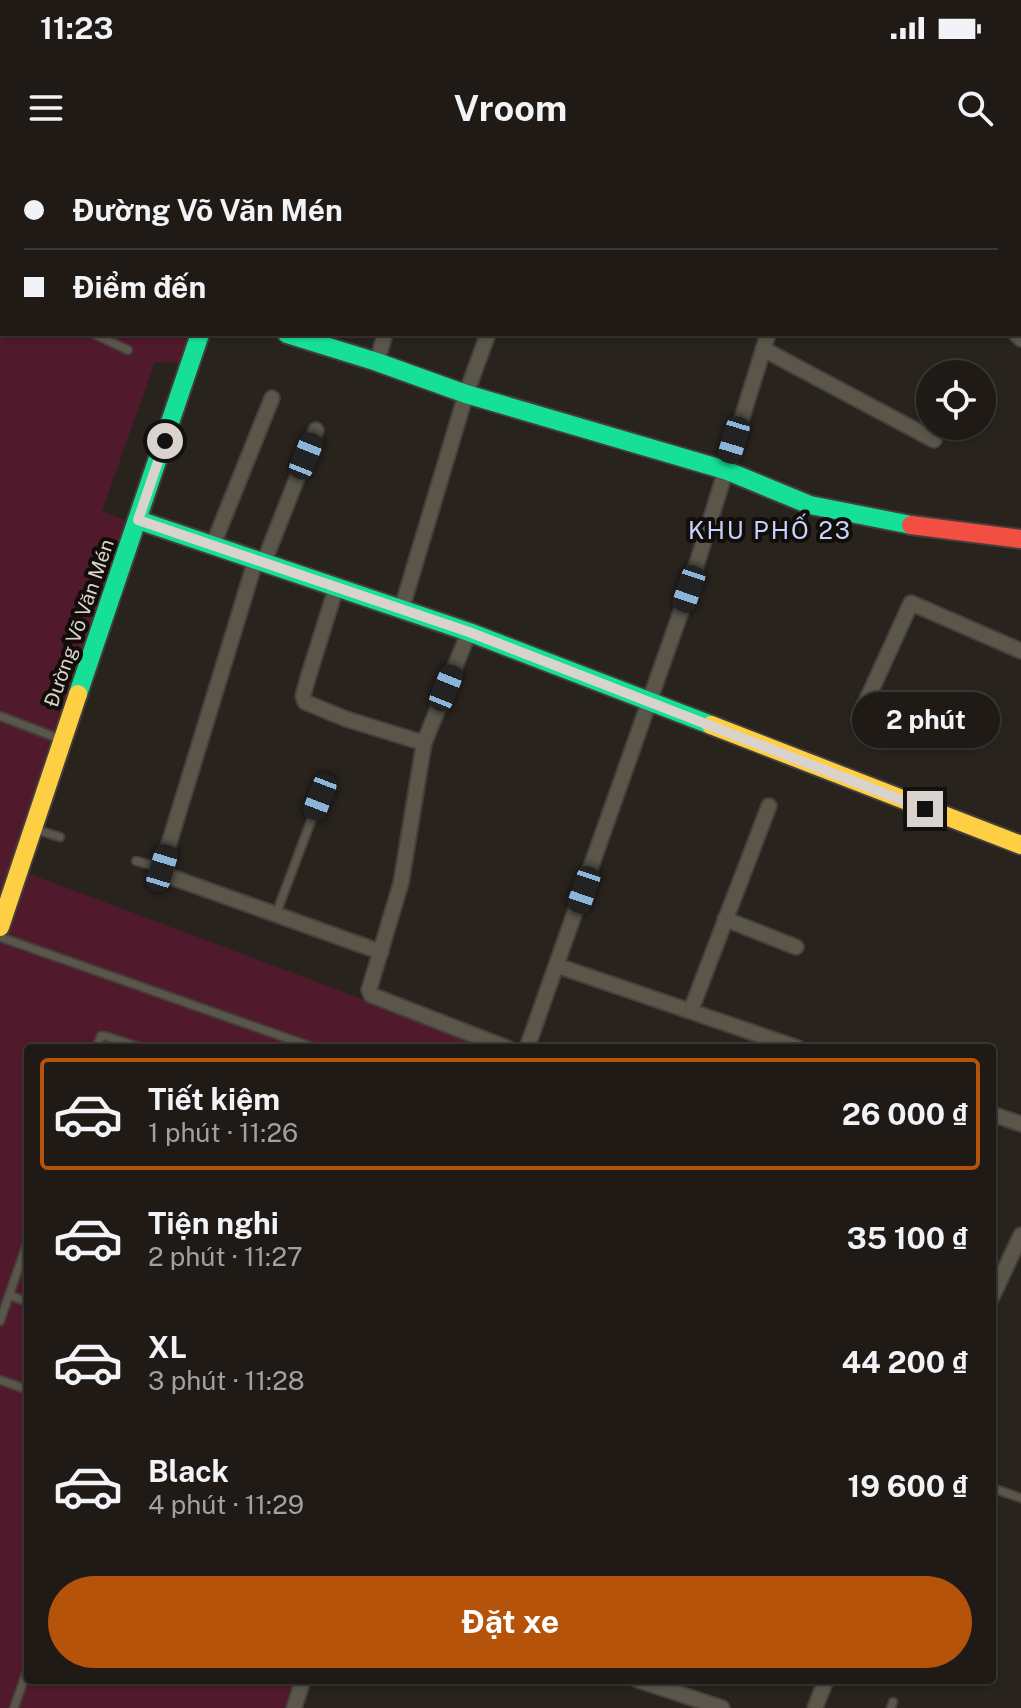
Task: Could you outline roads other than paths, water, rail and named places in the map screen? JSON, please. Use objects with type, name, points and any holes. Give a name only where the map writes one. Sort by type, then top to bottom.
[{"type":"street","name":"Đường Võ Văn Mén","points":[[0,927],[199,336]]},
{"type":"street","points":[[298,336],[321,340],[466,394],[725,470],[810,505],[922,527],[1021,539]]},
{"type":"street","points":[[377,362],[384,336]]},
{"type":"street","points":[[401,611],[466,394],[487,336]]},
{"type":"street","points":[[529,1044],[651,702],[767,336]]},
{"type":"street","points":[[763,349],[916,430]]},
{"type":"street","points":[[213,545],[272,398]]},
{"type":"street","points":[[316,430],[260,560],[160,873],[381,952]]},
{"type":"street","points":[[138,520],[469,632],[1021,845]]},
{"type":"street","points":[[336,588],[307,681],[303,696],[305,702],[346,719],[424,743]]},
{"type":"street","points":[[859,717],[911,603],[1021,651]]},
{"type":"street","points":[[469,632],[424,743],[401,883],[369,990],[371,995],[497,1044]]},
{"type":"street","points":[[691,1010],[769,806]]},
{"type":"street","points":[[725,919],[796,947]]},
{"type":"street","points":[[558,966],[787,1044]]},
{"type":"street","points":[[996,1115],[1021,1124]]},
{"type":"street","points":[[996,1288],[1021,1235]]},
{"type":"street","points":[[294,1708],[302,1684]]},
{"type":"street","points":[[650,1684],[722,1708]]},
{"type":"street","points":[[815,1708],[824,1684]]},
{"type":"lane","points":[[107,337],[128,350]]},
{"type":"lane","points":[[0,716],[62,740]]},
{"type":"lane","points":[[276,914],[320,797]]},
{"type":"lane","points":[[32,829],[60,837]]},
{"type":"lane","points":[[136,861],[162,868]]},
{"type":"lane","points":[[0,937],[304,1044]]},
{"type":"lane","points":[[98,1044],[101,1036],[130,1044]]},
{"type":"lane","points":[[0,1321],[24,1252]]},
{"type":"lane","points":[[9,1295],[24,1301]]},
{"type":"lane","points":[[0,1380],[24,1389]]},
{"type":"lane","points":[[996,1489],[1021,1498]]},
{"type":"lane","points":[[14,1708],[24,1679]]},
{"type":"district","name":"KHU PHỐ 23","points":[[770,530]]}]
